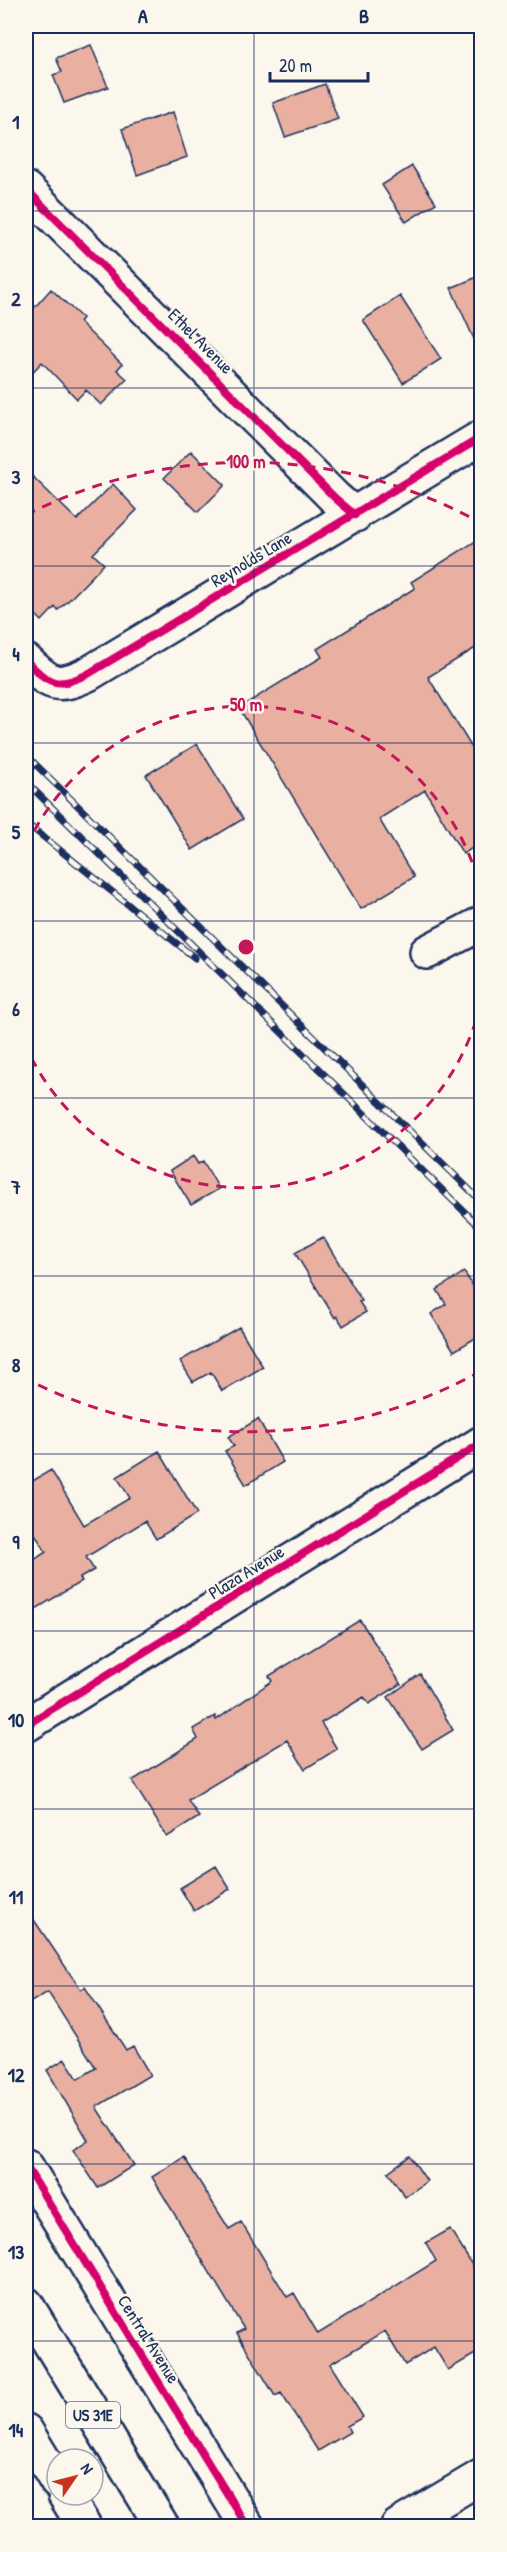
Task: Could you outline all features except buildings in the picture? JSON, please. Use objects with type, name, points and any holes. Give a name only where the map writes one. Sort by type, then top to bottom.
[{"type":"street","name":"Ethel Avenue","points":[[26,189],[335,498],[355,515]]},
{"type":"street","name":"Reynolds Lane","points":[[29,664],[43,677],[58,684],[69,683],[88,674],[482,437]]},
{"type":"street","points":[[427,952],[482,923]]},
{"type":"street","name":"Plaza Avenue","points":[[26,1725],[482,1443]]},
{"type":"street","name":"Central Avenue","points":[[26,2166],[247,2526]]},
{"type":"street","name":"US 31E","points":[[26,2304],[162,2526]]},
{"type":"street","points":[[26,2431],[45,2462]]},
{"type":"street","points":[[398,2526],[482,2476]]},
{"type":"street","points":[[72,2507],[84,2526]]},
{"type":"railway","points":[[26,755],[482,1202]]},
{"type":"railway","points":[[26,782],[482,1229]]},
{"type":"railway","points":[[26,823],[195,958]]},
{"type":"cycle path","points":[[26,189],[335,498],[355,515]]},
{"type":"cycle path","points":[[26,661],[41,675],[54,682],[68,682],[88,674],[482,437]]},
{"type":"cycle path","points":[[26,1725],[482,1443]]},
{"type":"cycle path","points":[[26,2166],[247,2526]]}]
